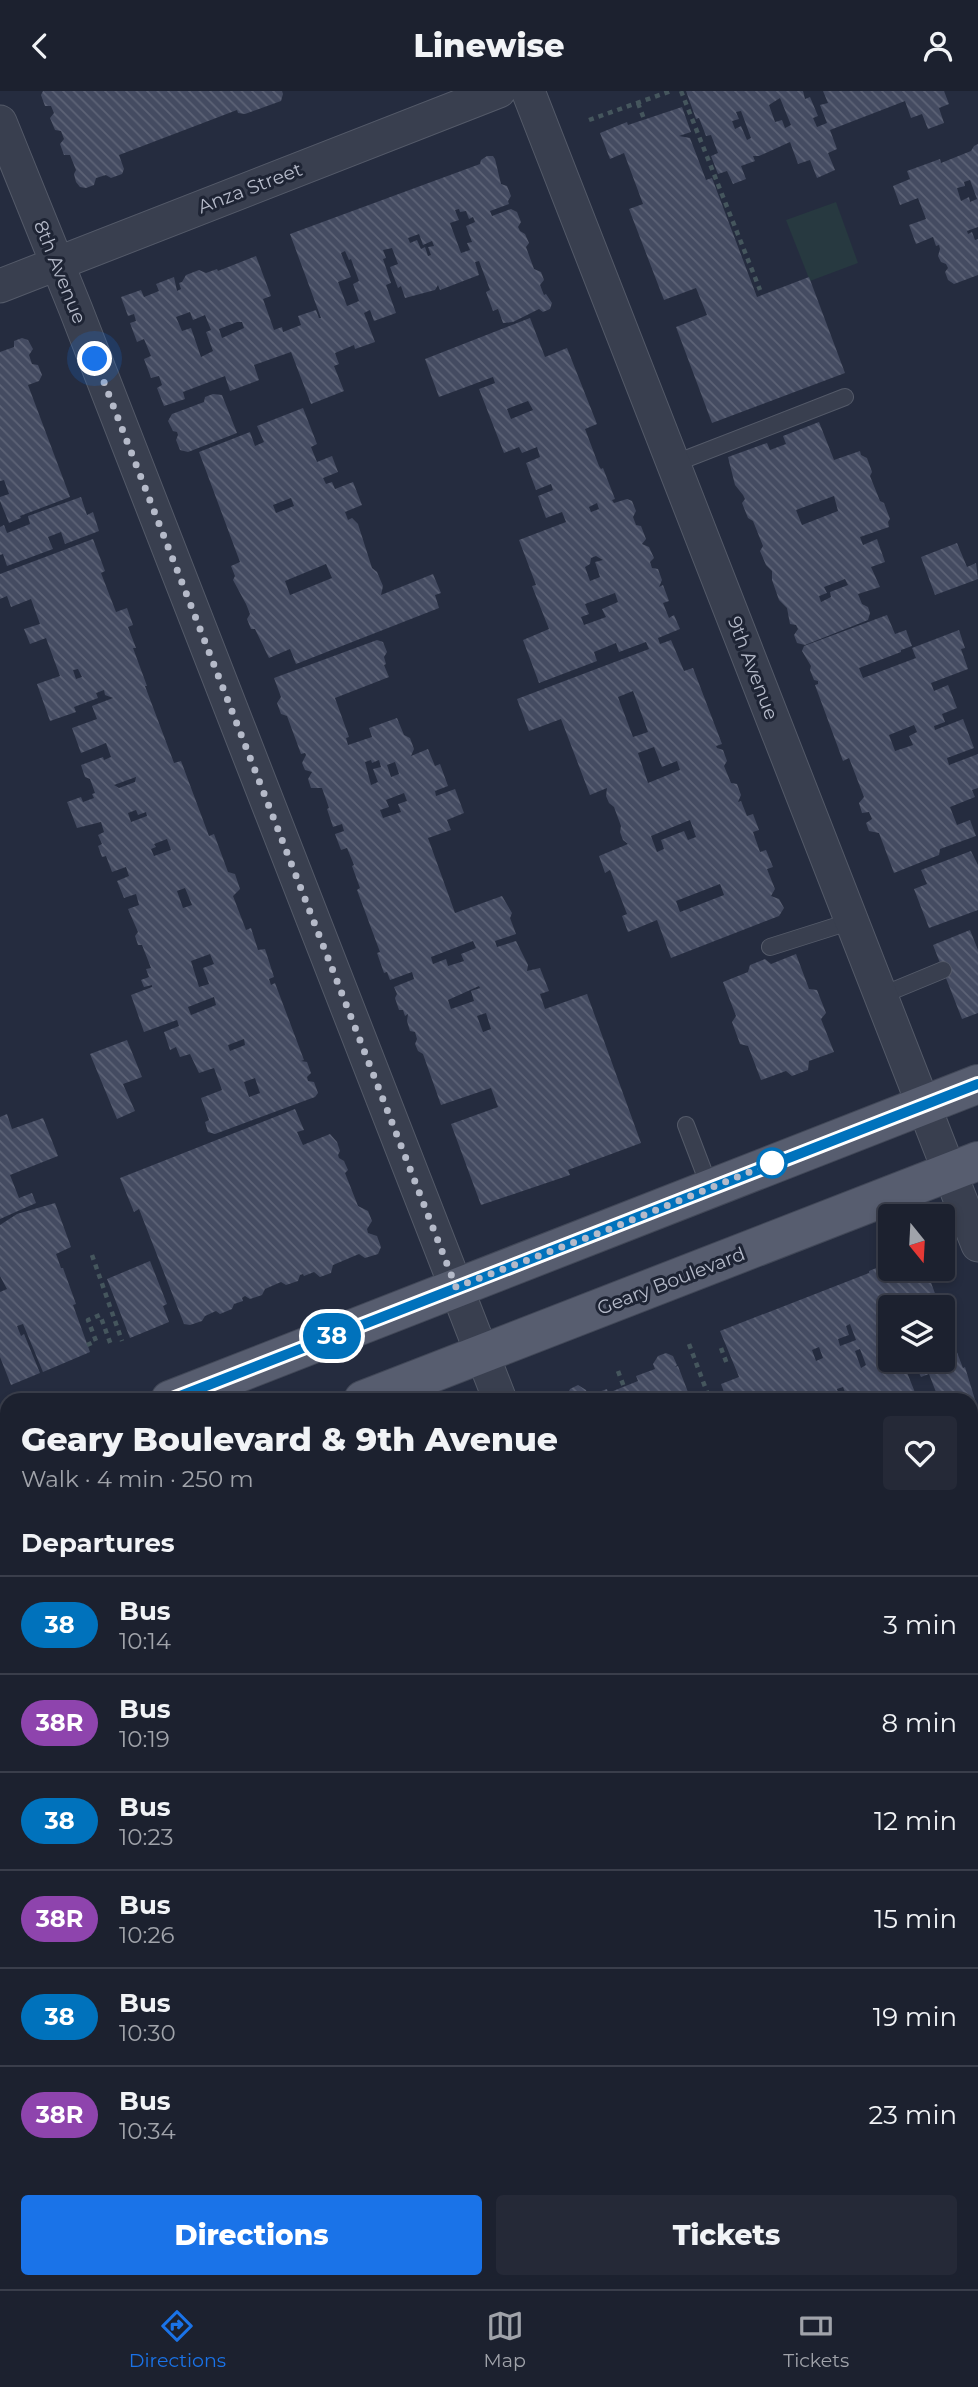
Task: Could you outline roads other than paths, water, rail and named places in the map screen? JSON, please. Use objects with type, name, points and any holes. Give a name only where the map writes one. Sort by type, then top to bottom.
[{"type":"main road","points":[[188,1393],[978,1084]]},
{"type":"main road","name":"Geary Boulevard","points":[[381,1393],[964,1167]]},
{"type":"street","name":"Anza Street","points":[[0,286],[499,91]]},
{"type":"street","name":"9th Avenue","points":[[528,91],[923,1105],[964,1167],[978,1245]]},
{"type":"street","name":"8th Avenue","points":[[0,122],[497,1393]]},
{"type":"lane","points":[[673,464],[845,397]]},
{"type":"lane","points":[[770,947],[852,921]]},
{"type":"lane","points":[[880,996],[943,970]]},
{"type":"lane","points":[[685,1125],[710,1188]]}]
